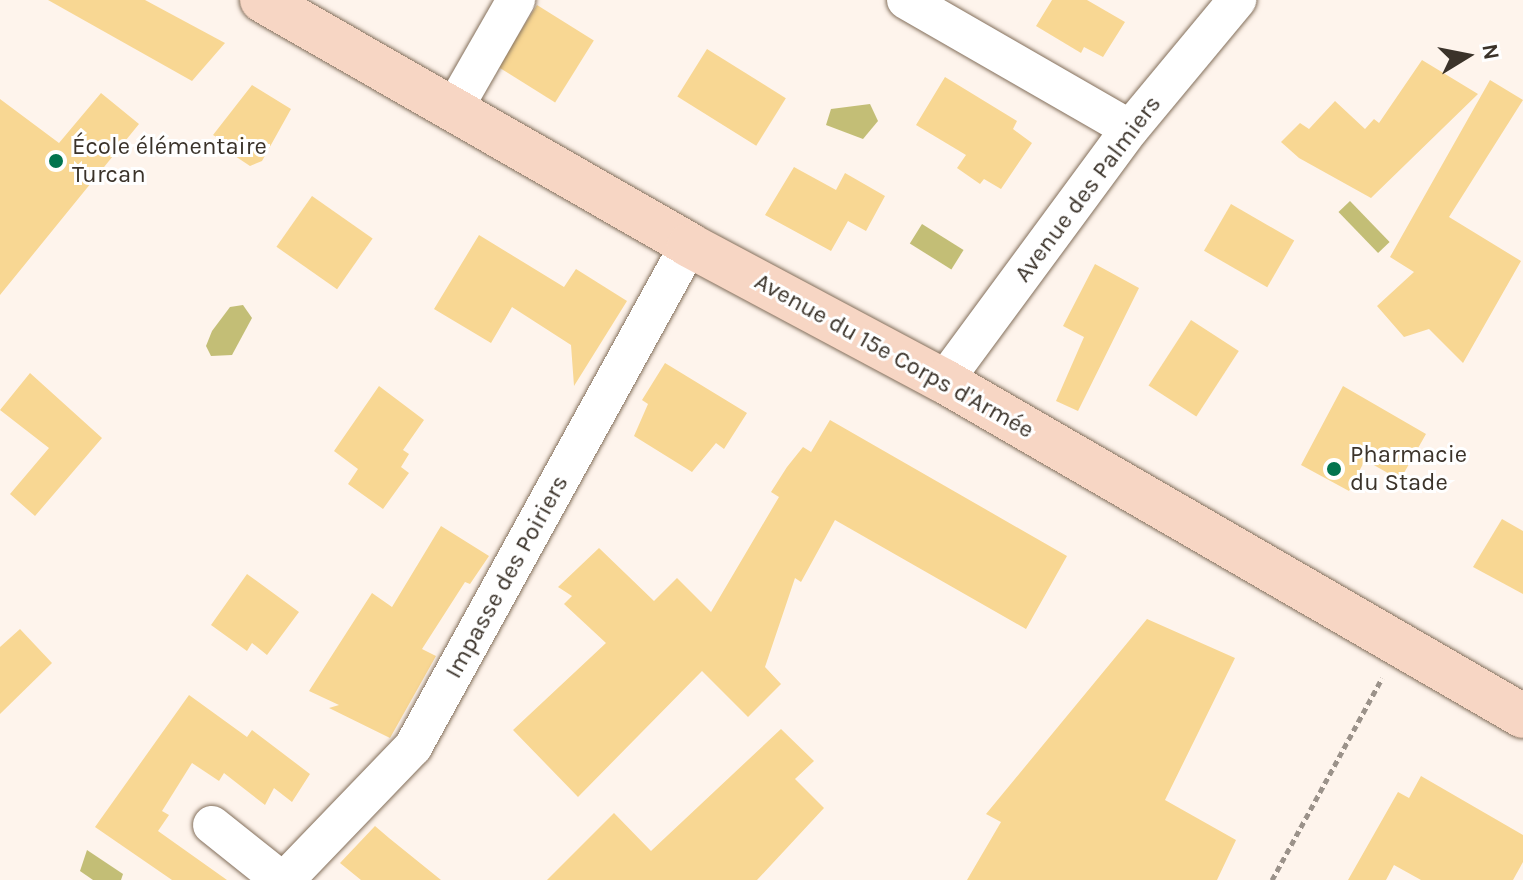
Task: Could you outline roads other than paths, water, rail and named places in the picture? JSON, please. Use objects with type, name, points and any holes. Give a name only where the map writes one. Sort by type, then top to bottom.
[{"type":"main road","name":"Avenue du 15e Corps d'Armée","points":[[262,0],[689,245],[944,381],[1523,716]]},
{"type":"street","points":[[453,110],[516,0]]},
{"type":"street","points":[[906,0],[1130,129]]},
{"type":"street","name":"Avenue des Palmiers","points":[[944,381],[1130,129],[1237,0]]},
{"type":"street","name":"Impasse des Poiriers","points":[[212,825],[283,880],[413,747],[689,245]]},
{"type":"place","name":"École élémentaire Turcan","points":[[56,161]]},
{"type":"place","name":"Pharmacie du Stade","points":[[1334,469]]}]
